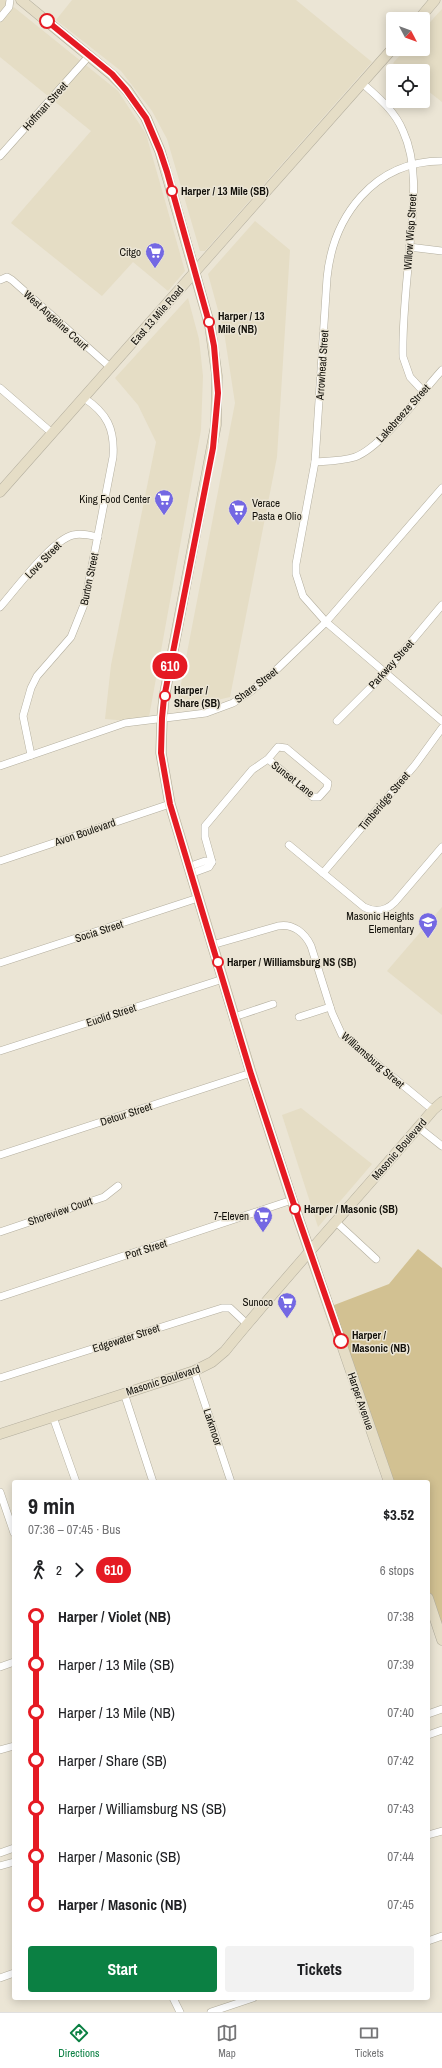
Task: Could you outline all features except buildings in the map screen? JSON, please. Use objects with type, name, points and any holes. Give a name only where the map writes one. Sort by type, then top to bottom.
[{"type":"main road","name":"Harper Avenue","points":[[21,0],[90,56],[126,90],[146,118],[160,151],[210,326],[218,376],[213,448],[162,718],[161,753],[170,804],[251,1074],[292,1200],[388,1480]]},
{"type":"main road","points":[[425,12],[435,0]]},
{"type":"main road","name":"East 13 Mile Road","points":[[0,492],[386,56]]},
{"type":"main road","name":"Masonic Boulevard","points":[[433,1110],[442,1094]]},
{"type":"main road","name":"Masonic Boulevard","points":[[0,1434],[194,1371],[218,1358],[309,1250],[336,1222],[433,1110],[442,1102]]},
{"type":"main road","points":[[430,1611],[442,1640]]},
{"type":"street","points":[[0,18],[9,7],[10,0]]},
{"type":"street","name":"Hoffman Street","points":[[0,156],[90,56]]},
{"type":"street","name":"Willow Wisp Street","points":[[362,83],[385,103],[396,117],[403,131],[412,165],[413,197],[403,357],[410,377],[423,391]]},
{"type":"street","name":"Arrowhead Street","points":[[442,161],[412,165],[389,175],[364,193],[344,218],[331,248],[327,278],[315,462],[297,553],[296,574],[304,596],[326,622],[442,721]]},
{"type":"street","points":[[410,247],[442,251]]},
{"type":"street","name":"West Angeline Court","points":[[0,280],[7,277],[12,280],[111,368]]},
{"type":"street","name":"Lakebreeze Street","points":[[315,462],[342,460],[355,457],[370,449],[442,370]]},
{"type":"street","points":[[0,388],[52,433]]},
{"type":"street","name":"Burton Street","points":[[31,755],[23,716],[31,688],[40,673],[71,637],[80,619],[85,602],[98,537],[114,446],[107,419],[97,406],[84,398]]},
{"type":"street","name":"Share Street","points":[[0,766],[125,723],[206,713],[233,703],[274,672],[326,622],[442,488]]},
{"type":"street","name":"Love Street","points":[[0,607],[56,544],[72,536],[82,534],[98,537]]},
{"type":"street","name":"Parkway Street","points":[[337,722],[385,673],[442,605]]},
{"type":"street","name":"Timberidge Street","points":[[323,873],[415,765],[442,728]]},
{"type":"street","name":"Sunset Lane","points":[[189,870],[205,861],[212,862],[205,837],[204,826],[252,770],[268,759],[278,747],[286,748],[328,783],[327,788],[319,797],[313,797],[268,759]]},
{"type":"street","name":"Avon Boulevard","points":[[0,860],[170,804]]},
{"type":"street","points":[[289,845],[364,907],[374,910],[383,910],[395,902],[442,847]]},
{"type":"street","name":"Socia Street","points":[[0,963],[198,898]]},
{"type":"street","name":"Williamsburg Street","points":[[212,945],[278,926],[292,926],[302,933],[311,946],[336,1024],[346,1040],[433,1110]]},
{"type":"street","name":"Euclid Street","points":[[0,1052],[223,979]]},
{"type":"street","points":[[234,1017],[273,1004]]},
{"type":"street","points":[[299,1017],[330,1007]]},
{"type":"street","name":"Detour Street","points":[[0,1155],[251,1074]]},
{"type":"street","points":[[418,1127],[442,1146]]},
{"type":"street","name":"Shoreview Court","points":[[0,1232],[104,1197],[118,1186]]},
{"type":"street","name":"Port Street","points":[[0,1297],[292,1200]]},
{"type":"street","points":[[336,1222],[376,1259]]},
{"type":"street","name":"Edgewater Street","points":[[0,1378],[222,1308],[230,1308],[247,1324]]},
{"type":"street","name":"Larkmoor","points":[[194,1371],[230,1480]]},
{"type":"street","points":[[124,1393],[153,1480]]},
{"type":"street","points":[[53,1417],[75,1480]]},
{"type":"street","points":[[0,1492],[12,1527]]},
{"type":"street","points":[[0,1667],[12,1663]]},
{"type":"street","points":[[430,1713],[442,1709]]},
{"type":"street","points":[[430,1734],[442,1730]]},
{"type":"street","points":[[0,1750],[12,1747]]},
{"type":"street","points":[[430,1834],[442,1831]]},
{"type":"street","points":[[0,1853],[12,1849]]},
{"type":"street","points":[[0,1866],[12,1863]]},
{"type":"street","points":[[430,1940],[442,1936]]},
{"type":"street","points":[[0,1978],[12,1974]]},
{"type":"street","points":[[174,2000],[180,2012]]},
{"type":"street","points":[[211,2012],[247,2000]]},
{"type":"shaded area","points":[[0,0],[5,0],[118,91],[146,134],[185,271],[168,291],[133,262],[102,296],[11,223],[91,131],[0,57]]},
{"type":"shaded area","points":[[72,0],[296,0],[372,62],[205,251],[200,251],[167,139],[152,111],[121,71],[56,20]]},
{"type":"shaded area","points":[[442,9],[442,102],[430,93],[430,64],[393,63],[400,56],[430,56],[430,22]]},
{"type":"shaded area","points":[[255,221],[290,250],[277,457],[230,697],[176,710],[235,403],[224,332],[208,274]]},
{"type":"shaded area","points":[[188,298],[199,339],[203,376],[201,430],[149,717],[128,721],[105,719],[111,665],[156,442],[138,405],[115,378]]},
{"type":"shaded area","name":"Masonic Heights Elementary","points":[[442,907],[442,1015],[387,971]]},
{"type":"shaded area","points":[[301,1108],[372,1164],[318,1227],[282,1115]]},
{"type":"shaded area","points":[[418,1249],[442,1268],[442,1642],[430,1606],[430,1480],[387,1480],[329,1307],[389,1284]]},
{"type":"bus line","name":"610","points":[[47,21],[112,74],[126,90],[146,118],[154,135],[167,172],[210,326],[218,376],[216,423],[213,448],[164,698],[161,753],[165,782],[175,823],[251,1074],[341,1341]]},
{"type":"place","name":"Harper / 13 Mile (SB)","points":[[172,191]]},
{"type":"place","name":"Citgo","points":[[155,269]]},
{"type":"place","name":"Harper / 13 Mile (NB)","points":[[209,322]]},
{"type":"place","name":"King Food Center","points":[[164,516]]},
{"type":"place","name":"Verace Pasta e Olio","points":[[238,526]]},
{"type":"place","name":"Harper / Share (SB)","points":[[165,696]]},
{"type":"place","name":"Masonic Heights Elementary","points":[[428,939]]},
{"type":"place","name":"Harper / Williamsburg NS (SB)","points":[[218,962]]},
{"type":"place","name":"Harper / Masonic (SB)","points":[[295,1209]]},
{"type":"place","name":"7-Eleven","points":[[263,1233]]},
{"type":"place","name":"Sunoco","points":[[287,1319]]},
{"type":"place","name":"Harper / Masonic (NB)","points":[[341,1341]]}]
